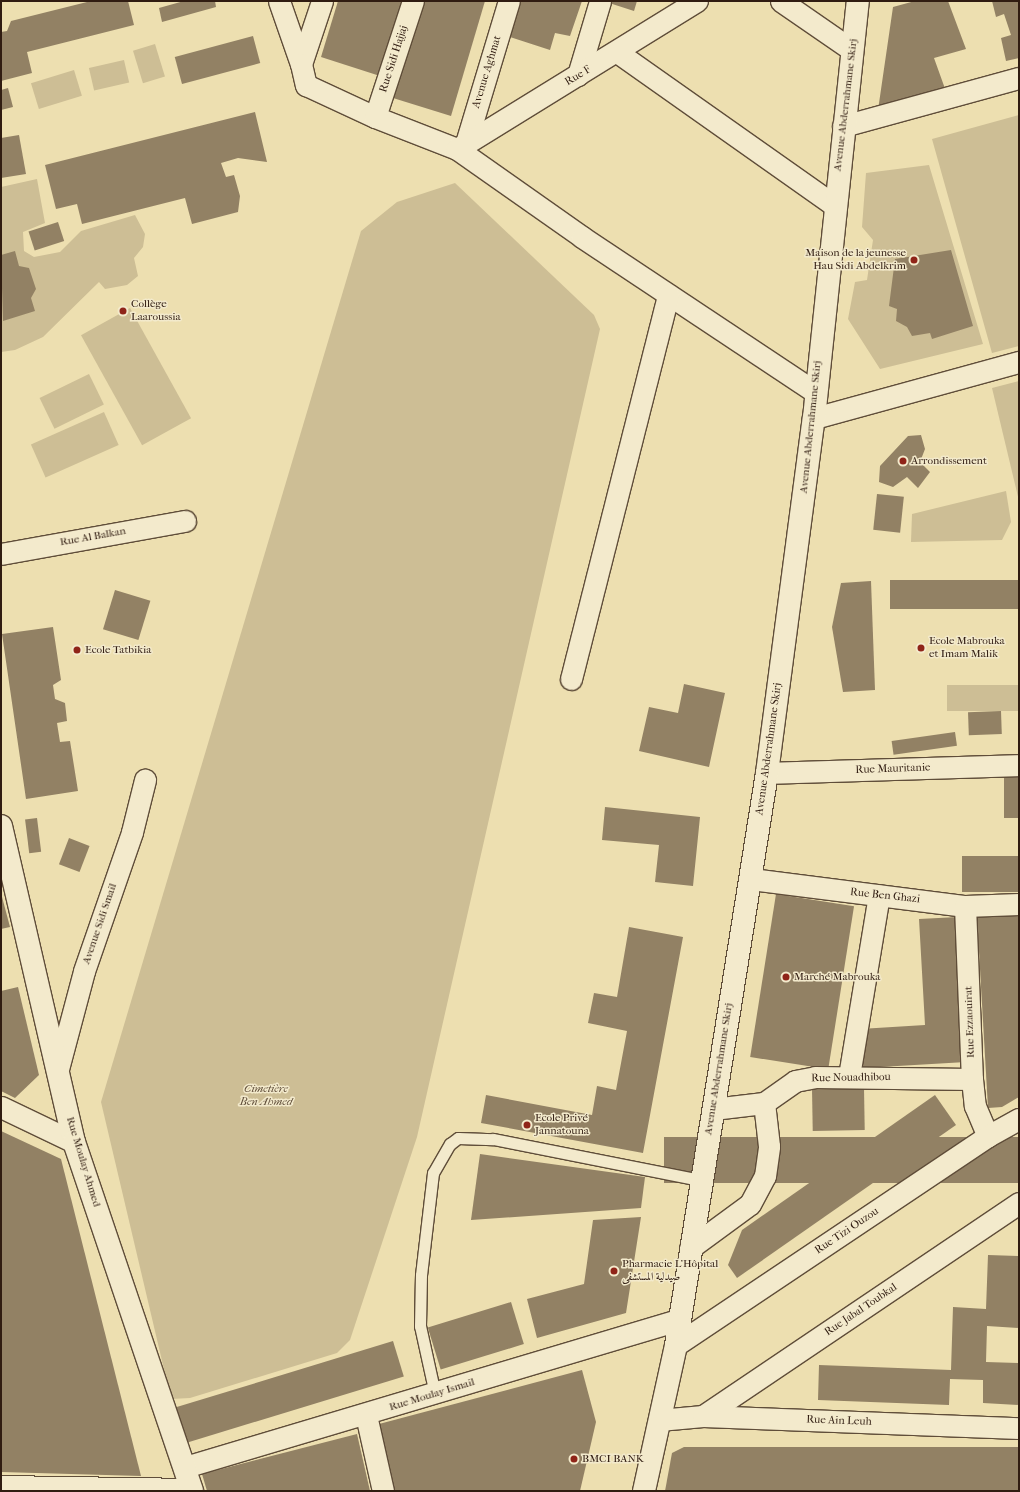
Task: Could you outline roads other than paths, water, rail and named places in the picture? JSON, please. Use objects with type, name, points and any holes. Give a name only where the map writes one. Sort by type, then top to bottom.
[{"type":"street","points":[[280,1],[301,64],[306,86],[375,118],[461,146],[668,295],[814,391]]},
{"type":"street","points":[[301,64],[322,1]]},
{"type":"street","name":"Rue Sidi Hajjaj","points":[[375,118],[413,1]]},
{"type":"street","name":"Avenue Aghmat","points":[[461,146],[509,1]]},
{"type":"street","points":[[578,75],[600,1]]},
{"type":"street","points":[[781,1],[852,50]]},
{"type":"street","name":"Avenue Abderrahmane Skirj","points":[[644,1491],[676,1345],[678,1320],[751,879],[767,773],[814,418],[814,391],[858,1]]},
{"type":"street","name":"Rue F","points":[[461,146],[617,52],[690,3]]},
{"type":"street","points":[[617,52],[834,205]]},
{"type":"street","points":[[843,126],[1019,78]]},
{"type":"street","points":[[571,679],[668,295]]},
{"type":"street","points":[[814,418],[1019,362]]},
{"type":"street","name":"Rue Al Balkan","points":[[1,554],[185,521]]},
{"type":"street","name":"Rue Mauritanie","points":[[767,773],[1019,765]]},
{"type":"street","name":"Avenue Sidi Smail","points":[[58,1069],[84,971],[132,832],[145,780]]},
{"type":"street","name":"Rue Moulay Ahmed","points":[[1,826],[74,1142],[192,1490]]},
{"type":"street","name":"Rue Ben Ghazi","points":[[751,879],[965,906],[1019,904]]},
{"type":"street","points":[[849,1076],[879,895]]},
{"type":"street","name":"Rue Ezzaouirat","points":[[965,906],[972,1079],[975,1106],[988,1136]]},
{"type":"street","name":"Rue Nouadhibou","points":[[713,1110],[764,1103],[795,1081],[849,1076],[972,1079]]},
{"type":"street","points":[[690,1248],[750,1204],[765,1176],[769,1146],[764,1103]]},
{"type":"street","points":[[1,1107],[74,1142]]},
{"type":"street","name":"Rue Tizi Ouzou","points":[[676,1345],[988,1136],[1019,1119]]},
{"type":"street","name":"Rue Jabal Toubkal","points":[[703,1416],[1019,1203]]},
{"type":"street","name":"Rue Moulay Ismail","points":[[185,1467],[366,1415],[678,1320]]},
{"type":"street","points":[[366,1415],[383,1491]]},
{"type":"street","name":"Rue Ain Leuh","points":[[660,1420],[703,1416],[1019,1428]]},
{"type":"street","points":[[1,1486],[46,1489],[192,1490]]},
{"type":"lane","points":[[435,1394],[420,1326],[421,1275],[433,1173],[450,1144],[458,1138],[493,1139],[701,1180]]},
{"type":"place","name":"Maison de la jeunesse Hau Sidi Abdelkrim","points":[[914,260]]},
{"type":"place","name":"Collège Laaroussia","points":[[123,311]]},
{"type":"place","name":"Arrondissement","points":[[903,461]]},
{"type":"place","name":"Ecole Mabrouka et Imam Malik","points":[[921,648]]},
{"type":"place","name":"Ecole Tatbikia","points":[[77,650]]},
{"type":"place","name":"Marché Mabrouka","points":[[786,977]]},
{"type":"place","name":"Ecole Privé Jannatouna","points":[[527,1125]]},
{"type":"place","name":"Pharmacie L'Hôpital صيدلية المستشفى","points":[[614,1271]]},
{"type":"place","name":"BMCI BANK","points":[[574,1459]]},
{"type":"park label","name":"Cimetière Ben Ahmed","points":[[266,1096]]}]
